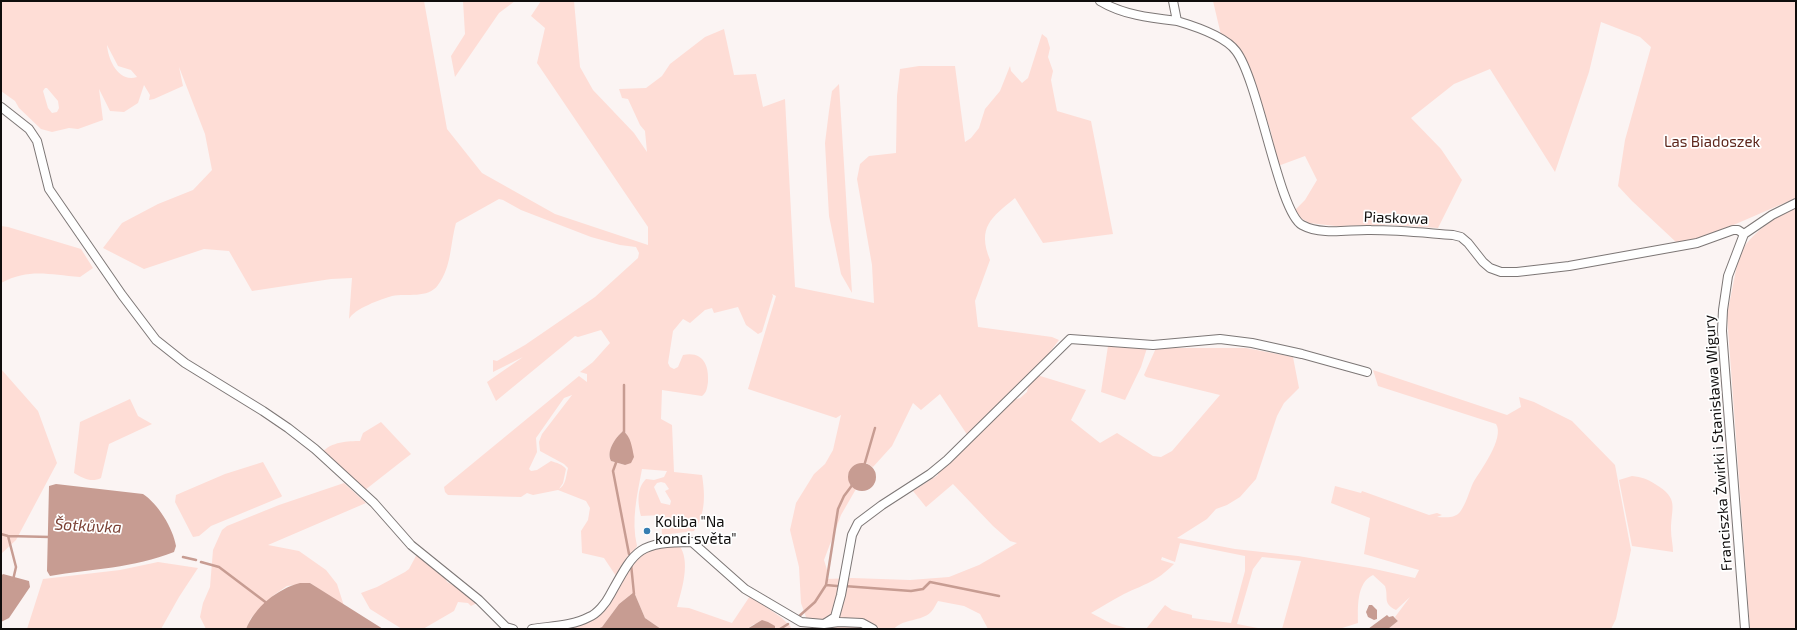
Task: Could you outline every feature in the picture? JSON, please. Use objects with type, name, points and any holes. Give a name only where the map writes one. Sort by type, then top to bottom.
[{"type":"street","name":"Piaskowa","points":[[1100,1],[1116,9],[1130,13],[1177,21],[1221,39],[1236,51],[1255,95],[1286,196],[1297,220],[1307,227],[1346,232],[1369,230],[1453,235],[1461,237],[1468,243],[1483,262],[1495,271],[1517,272],[1569,266],[1697,244],[1733,230],[1738,230],[1744,234]]},
{"type":"street","points":[[1172,1],[1177,21]]},
{"type":"street","points":[[1,107],[29,129],[37,141],[49,189],[122,295],[156,340],[185,363],[263,411],[315,449],[374,503],[411,545],[479,600],[506,627],[513,629]]},
{"type":"street","points":[[1744,234],[1772,215],[1796,203]]},
{"type":"street","name":"Franciszka Żwirki i Stanisława Wigury","points":[[1744,234],[1728,276],[1723,310],[1722,331],[1745,629]]},
{"type":"street","points":[[824,624],[835,617],[841,594],[852,535],[858,523],[882,505],[930,474],[947,460],[1070,339],[1153,345],[1220,339],[1244,342],[1302,354],[1367,372]]},
{"type":"street","points":[[532,629],[574,622],[591,617],[607,601],[634,556],[644,548],[659,543],[677,542],[692,542],[745,588],[794,619],[801,622],[824,624],[839,622],[862,623],[873,629]]},
{"type":"green space","points":[[1,1],[424,1],[447,129],[482,173],[555,214],[648,245],[648,227],[537,63],[545,28],[531,16],[541,1],[574,1],[580,67],[593,90],[634,133],[647,152],[645,131],[640,125],[628,99],[622,98],[619,89],[646,88],[662,76],[670,64],[705,37],[724,29],[734,75],[756,74],[763,107],[785,99],[795,287],[874,303],[872,265],[857,179],[860,164],[869,156],[896,153],[897,96],[900,69],[919,66],[955,66],[965,142],[971,138],[979,128],[985,109],[1000,91],[1010,66],[1011,71],[1022,83],[1028,78],[1042,34],[1047,38],[1050,48],[1048,57],[1053,71],[1051,80],[1057,111],[1091,121],[1113,234],[1043,243],[1015,198],[993,218],[986,231],[985,239],[986,249],[990,260],[975,301],[978,327],[1052,337],[1059,340],[1047,356],[968,436],[940,394],[921,410],[913,403],[892,446],[873,467],[866,463],[848,474],[850,484],[856,489],[841,515],[824,560],[828,573],[827,579],[852,578],[910,580],[949,577],[979,565],[1017,543],[1010,541],[993,526],[953,484],[926,507],[913,491],[938,475],[936,472],[985,428],[1013,400],[1020,398],[1027,392],[1029,383],[1037,375],[1086,390],[1071,420],[1100,443],[1117,433],[1153,456],[1161,457],[1172,451],[1220,395],[1146,377],[1144,375],[1156,348],[1246,348],[1293,357],[1299,388],[1284,403],[1277,416],[1256,479],[1240,497],[1227,505],[1216,509],[1207,519],[1177,538],[1235,549],[1298,556],[1370,568],[1415,578],[1419,570],[1364,554],[1370,518],[1331,503],[1335,486],[1361,493],[1362,491],[1429,515],[1437,513],[1442,515],[1437,517],[1455,516],[1460,512],[1464,505],[1473,483],[1495,446],[1498,430],[1496,424],[1378,386],[1373,370],[1507,415],[1521,407],[1519,397],[1534,402],[1572,421],[1615,465],[1631,550],[1616,619],[1611,629],[1388,629],[1398,621],[1395,617],[1410,597],[1396,610],[1387,602],[1385,586],[1373,575],[1363,584],[1359,596],[1358,623],[1339,629],[1282,629],[1301,561],[1262,557],[1253,569],[1237,624],[1263,629],[1146,629],[1165,605],[1172,610],[1192,615],[1192,618],[1231,623],[1245,571],[1245,556],[1180,543],[1175,562],[1162,557],[1161,560],[1174,564],[1162,575],[1120,596],[1091,613],[1112,624],[1130,629],[988,629],[980,614],[964,606],[938,601],[932,611],[927,615],[903,623],[894,629],[815,629],[808,623],[801,603],[799,567],[790,530],[796,503],[814,474],[825,464],[833,450],[841,415],[836,418],[748,389],[776,296],[772,294],[773,296],[762,332],[758,334],[746,325],[738,307],[714,313],[712,308],[705,310],[690,323],[683,319],[673,331],[668,363],[670,367],[674,369],[678,367],[683,355],[695,355],[700,357],[706,365],[708,376],[707,388],[702,396],[662,390],[661,419],[672,425],[674,472],[702,475],[704,489],[703,511],[694,531],[662,535],[661,515],[641,516],[639,507],[639,492],[646,479],[654,480],[664,477],[667,471],[642,469],[635,517],[635,536],[637,546],[616,576],[604,558],[582,553],[581,531],[588,520],[590,508],[586,501],[558,490],[533,495],[527,493],[521,497],[448,495],[445,492],[444,487],[579,376],[587,382],[587,374],[580,372],[593,362],[610,343],[601,330],[578,337],[575,336],[496,401],[487,382],[523,357],[493,372],[493,360],[497,361],[525,345],[595,297],[638,258],[639,253],[636,247],[620,245],[591,237],[521,210],[499,199],[456,223],[446,270],[443,278],[434,289],[423,294],[398,295],[381,299],[362,308],[349,319],[352,278],[331,279],[252,291],[229,251],[204,249],[144,269],[103,248],[122,223],[158,204],[193,190],[212,170],[205,134],[179,67],[183,86],[149,100],[150,95],[144,85],[138,103],[124,112],[110,111],[99,89],[103,120],[78,129],[69,128],[52,132],[41,129],[19,108],[15,101],[1,91]],"holes":[[[107,45],[118,66],[131,70],[137,77],[130,78],[119,73],[112,63]],[[47,88],[58,101],[59,108],[57,112],[52,113],[48,108],[43,91]],[[572,395],[542,434],[539,442],[540,451],[564,464],[568,468],[564,483],[559,489],[563,483],[566,469],[563,466],[551,461],[537,470],[531,471],[529,469],[537,452],[536,438],[564,398]],[[623,431],[626,433],[625,465],[611,461],[610,449],[617,437]],[[657,483],[665,483],[669,489],[665,491],[671,501],[670,505],[661,503],[654,487]]]},
{"type":"green space","points":[[463,1],[515,1],[499,13],[455,77],[451,56],[465,34]]},
{"type":"green space","name":"Las Biadoszek","points":[[1213,1],[1796,1],[1796,198],[1701,239],[1676,242],[1618,186],[1625,140],[1651,47],[1640,37],[1601,22],[1589,72],[1555,172],[1490,69],[1454,84],[1411,118],[1441,149],[1462,180],[1438,228],[1392,225],[1336,226],[1309,223],[1299,217],[1295,210],[1305,200],[1317,180],[1305,156],[1278,166],[1271,132],[1251,73],[1237,46],[1221,35]]},
{"type":"green space","points":[[839,84],[852,293],[841,274],[829,216],[825,143],[832,91]]},
{"type":"green space","points":[[1796,206],[1796,629],[1750,629],[1727,315],[1739,255],[1744,247],[1764,227]]},
{"type":"green space","points":[[1,226],[81,249],[93,268],[80,277],[31,274],[11,278],[1,283]]},
{"type":"green space","points":[[1108,346],[1147,348],[1141,367],[1125,400],[1101,392]]},
{"type":"green space","points":[[1,369],[38,411],[57,463],[16,540],[1,554]]},
{"type":"green space","points":[[130,399],[138,416],[152,424],[109,444],[101,478],[91,480],[74,473],[80,422]]},
{"type":"green space","points":[[381,422],[411,454],[365,490],[323,452],[335,444],[360,441],[363,433]]},
{"type":"green space","points":[[263,462],[282,496],[211,526],[199,536],[193,537],[175,502],[176,495],[225,474]]},
{"type":"green space","points":[[1632,476],[1652,482],[1663,489],[1671,499],[1673,509],[1671,533],[1673,552],[1632,546],[1619,480]]},
{"type":"green space","points":[[344,483],[366,503],[268,545],[299,551],[326,570],[337,584],[344,606],[310,583],[287,586],[274,595],[251,618],[246,629],[206,629],[200,617],[203,603],[210,587],[213,550],[222,530],[227,526],[279,505]]},
{"type":"green space","points":[[679,545],[683,552],[685,567],[683,584],[677,607],[689,608],[732,623],[750,596],[782,618],[791,627],[790,629],[775,629],[774,626],[754,624],[747,629],[661,629],[645,618],[634,592],[619,604],[602,627],[597,629],[570,629],[570,627],[591,620],[634,559],[647,549]]},
{"type":"green space","points":[[417,554],[445,577],[447,582],[468,593],[477,603],[471,606],[468,603],[458,602],[454,611],[423,629],[402,629],[370,609],[361,593],[377,587],[405,572],[409,569]]},
{"type":"green space","points":[[158,562],[198,568],[179,597],[161,629],[27,629],[43,579],[120,570]]},
{"type":"water","points":[[623,431],[628,436],[634,457],[631,463],[625,465],[611,461],[610,457],[610,449],[612,445]]},
{"type":"water","points":[[862,463],[872,467],[876,477],[872,487],[862,491],[852,487],[848,477],[852,467]]},
{"type":"water","points":[[56,484],[143,494],[149,498],[159,510],[168,524],[176,546],[174,552],[144,562],[50,576],[47,571],[49,486]]},
{"type":"water","points":[[3,574],[29,581],[30,587],[9,618],[1,622],[1,576]]},
{"type":"water","points":[[300,583],[310,583],[383,629],[246,629],[255,613],[275,594]]},
{"type":"water","points":[[634,592],[645,618],[661,629],[597,629],[602,627],[619,604]]},
{"type":"water","points":[[1369,605],[1372,605],[1377,610],[1377,619],[1374,620],[1368,617],[1366,612]]},
{"type":"water","points":[[1387,615],[1389,617],[1393,616],[1398,621],[1388,629],[1368,629]]},
{"type":"water","points":[[762,620],[775,626],[775,629],[747,629]]},
{"type":"waterway","points":[[624,385],[624,434]]},
{"type":"waterway","points":[[864,466],[875,428]]},
{"type":"waterway","points":[[617,460],[613,471],[629,554]]},
{"type":"waterway","points":[[826,585],[838,509],[844,496],[853,484]]},
{"type":"waterway","name":"Šotkůvka","points":[[1,534],[8,536],[50,537]]},
{"type":"waterway","points":[[8,536],[16,567],[13,580]]},
{"type":"waterway","name":"Šotkůvka","points":[[183,557],[196,560]]},
{"type":"waterway","name":"Šotkůvka","points":[[201,562],[219,567],[268,604]]},
{"type":"waterway","points":[[631,564],[634,594]]},
{"type":"waterway","name":"Šotkůvka","points":[[844,586],[911,591],[923,589],[930,582],[999,596]]},
{"type":"waterway","name":"Šotkůvka","points":[[797,618],[815,602],[826,585],[837,586]]},
{"type":"waterway","name":"Šotkůvka","points":[[780,629],[788,624]]},
{"type":"place","name":"Koliba \"Na konci světa\"","points":[[647,531]]}]
